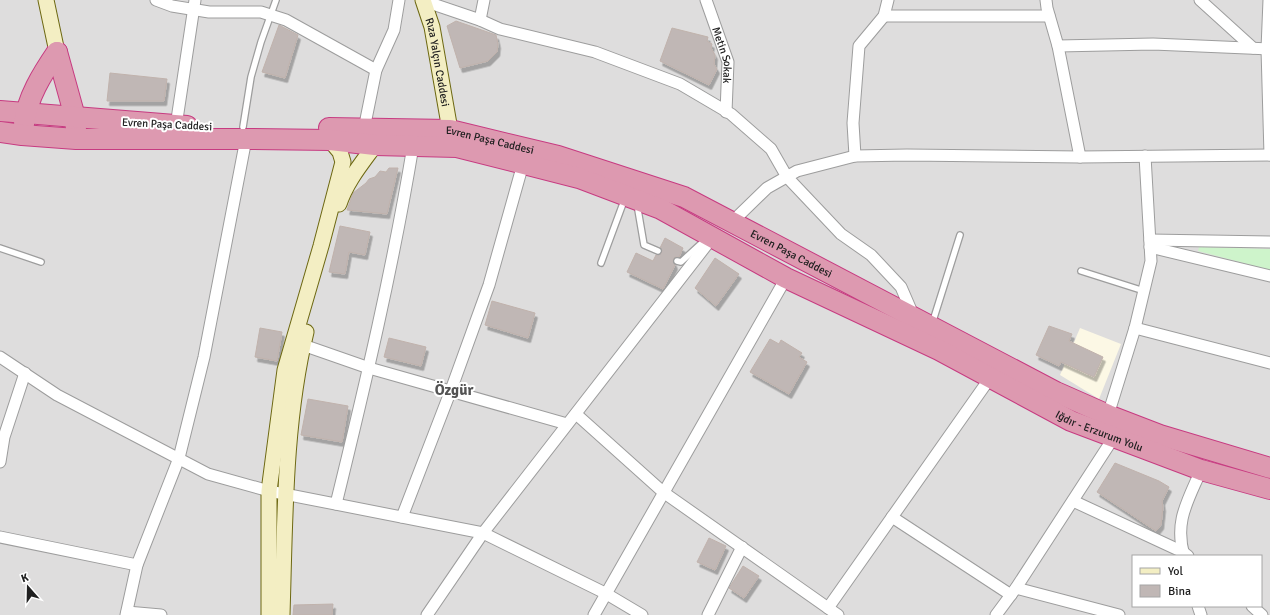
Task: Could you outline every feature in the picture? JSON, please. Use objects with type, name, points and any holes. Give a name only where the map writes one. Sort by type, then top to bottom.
[{"type":"highway","points":[[22,135],[25,113],[41,76],[57,52]]},
{"type":"highway","points":[[57,52],[75,117],[76,139]]},
{"type":"highway","name":"Evren Paşa Caddesi","points":[[0,111],[330,140],[370,137],[413,146],[454,139],[523,164],[579,178],[661,209],[786,278],[931,332]]},
{"type":"highway","name":"Evren Paşa Caddesi","points":[[0,132],[76,139],[244,133],[454,139],[558,156],[684,197],[931,332]]},
{"type":"highway","name":"Iğdır - Erzurum Yolu","points":[[931,332],[990,378],[1071,421],[1201,470],[1270,489]]},
{"type":"highway","name":"Iğdır - Erzurum Yolu","points":[[931,332],[1056,392],[1108,415],[1160,435],[1270,468]]},
{"type":"street","points":[[46,0],[57,52]]},
{"type":"street","points":[[156,0],[172,6],[194,5],[209,12],[261,12],[286,20],[376,70]]},
{"type":"street","points":[[282,615],[286,494],[294,394],[303,345],[322,266],[341,197],[352,177],[370,137],[376,70],[394,30],[399,0]]},
{"type":"street","points":[[480,20],[484,0]]},
{"type":"street","name":"Metin Sokak","points":[[706,0],[726,52],[728,62],[726,112]]},
{"type":"street","points":[[855,156],[853,123],[859,46],[884,16],[888,0]]},
{"type":"street","points":[[1046,0],[1058,46],[1080,157]]},
{"type":"street","points":[[1200,0],[1253,48]]},
{"type":"street","points":[[732,222],[767,188],[787,177],[797,172],[855,156],[907,155],[1080,157],[1270,155],[1268,49],[1269,0]]},
{"type":"street","points":[[424,1],[480,20],[500,29],[595,52],[680,84],[726,112],[771,149],[787,177],[841,234],[871,255],[901,288],[931,332]]},
{"type":"street","name":"Rıza Yalçın Caddesi","points":[[424,1],[432,27],[454,139]]},
{"type":"street","points":[[176,126],[194,5]]},
{"type":"street","points":[[884,16],[1049,16]]},
{"type":"street","points":[[1058,46],[1153,44],[1268,49]]},
{"type":"street","points":[[161,615],[126,614],[137,565],[179,458],[204,357],[244,133]]},
{"type":"street","points":[[269,615],[269,491],[285,370],[322,246],[343,162],[340,152],[330,140]]},
{"type":"street","points":[[336,504],[369,368],[404,201],[413,146]]},
{"type":"street","points":[[1108,415],[1135,328],[1151,261],[1145,156]]},
{"type":"street","points":[[402,517],[451,390],[489,285],[523,164]]},
{"type":"street","points":[[427,615],[483,533],[576,414],[710,237]]},
{"type":"street","points":[[1150,243],[1270,242]]},
{"type":"street","points":[[1150,243],[1270,276]]},
{"type":"street","points":[[594,615],[605,593],[786,278]]},
{"type":"street","points":[[1135,328],[1270,363]]},
{"type":"street","points":[[303,345],[369,368],[567,424]]},
{"type":"street","points":[[0,357],[57,395],[208,474],[269,491],[483,533],[605,593],[642,615]]},
{"type":"street","points":[[0,462],[2,436],[25,373]]},
{"type":"street","points":[[828,608],[990,378]]},
{"type":"street","points":[[576,414],[663,492],[838,615]]},
{"type":"street","points":[[996,615],[1014,592],[1114,437]]},
{"type":"street","points":[[1185,555],[1180,532],[1182,516],[1201,470]]},
{"type":"street","points":[[1073,501],[1185,555]]},
{"type":"street","points":[[892,517],[1014,592],[1119,615]]},
{"type":"street","points":[[0,537],[137,565]]},
{"type":"street","points":[[708,615],[742,547]]},
{"type":"street","points":[[1253,607],[1262,615]]},
{"type":"lane","points":[[244,133],[251,77],[276,0]]},
{"type":"lane","points":[[631,198],[644,245],[658,252]]},
{"type":"lane","points":[[601,264],[631,198]]},
{"type":"lane","points":[[931,332],[960,235]]},
{"type":"lane","points":[[677,260],[681,262],[710,237]]},
{"type":"lane","points":[[0,248],[41,262]]},
{"type":"lane","points":[[1081,271],[1144,291]]},
{"type":"shaded area","points":[[0,0],[1270,0],[1270,615],[0,615]]},
{"type":"shaded area","points":[[1080,328],[1121,344],[1099,399],[1060,375]]},
{"type":"green space","points":[[1199,247],[1270,249],[1270,270],[1198,251]]},
{"type":"building","points":[[456,21],[496,35],[498,44],[497,52],[488,61],[460,68],[447,26]]},
{"type":"building","points":[[279,25],[298,35],[285,78],[262,72]]},
{"type":"building","points":[[672,28],[708,37],[707,41],[712,44],[711,48],[715,55],[714,64],[717,69],[709,85],[660,61]]},
{"type":"building","points":[[110,73],[167,79],[164,101],[107,101]]},
{"type":"building","points":[[389,168],[398,168],[387,214],[347,210],[353,193],[369,179],[375,177],[380,171],[386,172]]},
{"type":"building","points":[[340,226],[370,232],[365,255],[349,252],[345,274],[329,272]]},
{"type":"building","points":[[665,238],[683,248],[679,257],[675,257],[673,260],[675,265],[663,289],[627,272],[636,253],[653,261],[656,255],[661,254],[662,251],[660,248]]},
{"type":"building","points":[[715,258],[739,274],[716,306],[695,288]]},
{"type":"building","points":[[492,301],[535,313],[528,338],[485,325]]},
{"type":"building","points":[[1049,326],[1072,334],[1069,341],[1103,357],[1094,377],[1061,362],[1059,366],[1036,355]]},
{"type":"building","points":[[260,328],[282,332],[277,361],[255,357]]},
{"type":"building","points":[[389,338],[426,347],[421,366],[384,357]]},
{"type":"building","points":[[770,339],[779,344],[781,340],[802,353],[799,357],[807,362],[789,394],[750,372]]},
{"type":"building","points":[[308,399],[348,406],[342,442],[301,435]]},
{"type":"building","points":[[1115,463],[1159,481],[1169,487],[1162,501],[1163,507],[1161,525],[1156,531],[1097,492]]},
{"type":"building","points":[[709,538],[726,546],[715,570],[697,562]]},
{"type":"building","points":[[743,566],[759,576],[744,598],[729,588]]},
{"type":"building","points":[[333,604],[332,615],[293,615],[294,605]]},
{"type":"district","name":"Özgür","points":[[454,390]]}]
